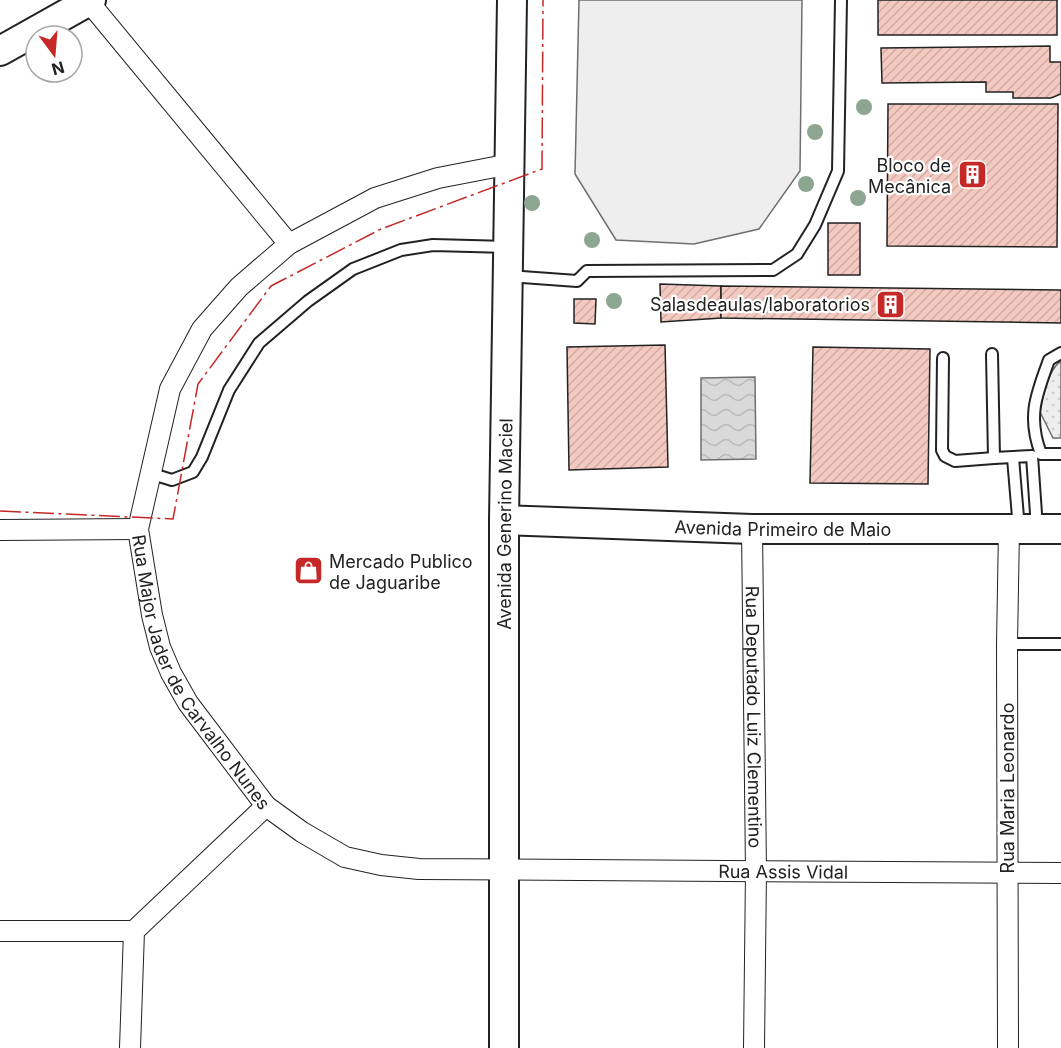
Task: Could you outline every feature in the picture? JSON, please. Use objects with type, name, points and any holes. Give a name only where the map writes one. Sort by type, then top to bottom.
[{"type":"street","points":[[0,51],[88,0],[289,244]]},
{"type":"street","name":"Avenida Generino Maciel","points":[[504,1048],[504,520],[512,0]]},
{"type":"street","name":"Rua Major Jader de Carvalho Nunes","points":[[504,869],[419,869],[381,865],[345,857],[302,832],[266,806],[188,703],[171,673],[160,647],[152,615],[138,529],[170,389],[202,329],[239,287],[289,244],[375,198],[438,178],[510,164]]},
{"type":"street","name":"Avenida Primeiro de Maio","points":[[504,520],[752,529],[1032,529]]},
{"type":"street","points":[[0,530],[138,529]]},
{"type":"street","name":"Rua Deputado Luiz Clementino","points":[[752,529],[756,871],[754,1048]]},
{"type":"street","name":"Rua Maria Leonardo","points":[[1008,1048],[1006,644],[1032,529]]},
{"type":"street","points":[[0,932],[134,932],[266,806]]},
{"type":"street","name":"Rua Assis Vidal","points":[[504,869],[1061,873]]},
{"type":"street","points":[[130,1048],[134,932]]},
{"type":"lane","points":[[508,276],[577,281],[587,271],[773,270],[797,254],[815,225],[837,171],[841,0]]},
{"type":"lane","points":[[149,473],[172,480],[193,472],[202,457],[229,390],[258,343],[308,301],[353,269],[401,250],[434,245],[508,247]]},
{"type":"lane","points":[[1061,353],[1049,360],[1032,414],[1034,435],[1041,454],[1061,454]]},
{"type":"lane","points":[[992,354],[994,458]]},
{"type":"lane","points":[[943,358],[942,450],[945,456],[956,461],[1032,456],[1032,529]]},
{"type":"lane","points":[[1013,458],[1032,529]]},
{"type":"lane","points":[[1006,644],[1061,644]]},
{"type":"shaded area","points":[[579,0],[802,0],[800,171],[759,229],[694,244],[616,240],[575,174]]},
{"type":"shaded area","points":[[1061,361],[1061,438],[1053,438],[1040,412],[1050,377]]},
{"type":"water","points":[[755,377],[756,459],[701,460],[701,378]]},
{"type":"building","points":[[878,0],[1057,0],[1057,35],[878,35]]},
{"type":"building","points":[[1050,46],[1050,62],[1061,62],[1061,94],[1051,98],[1013,98],[1013,92],[986,92],[986,82],[882,83],[881,48]]},
{"type":"building","name":"Bloco de Mecânica","points":[[888,104],[1058,104],[1057,247],[887,246]]},
{"type":"building","points":[[828,223],[860,223],[860,275],[828,275]]},
{"type":"building","points":[[660,284],[721,286],[721,318],[661,322]]},
{"type":"building","name":"Salasdeaulas/laboratorios","points":[[721,286],[1061,290],[1061,323],[721,318]]},
{"type":"building","points":[[574,299],[596,299],[595,324],[574,323]]},
{"type":"building","points":[[665,345],[668,467],[569,470],[567,347]]},
{"type":"building","points":[[813,347],[930,349],[928,484],[810,483]]},
{"type":"power","points":[[0,511],[173,519],[198,384],[271,286],[381,229],[542,169],[543,0]]},
{"type":"place","name":"Bloco de Mecânica","points":[[972,175]]},
{"type":"place","name":"Salasdeaulas/laboratorios","points":[[891,304]]},
{"type":"place","name":"Mercado Publico de Jaguaribe","points":[[308,571]]}]
